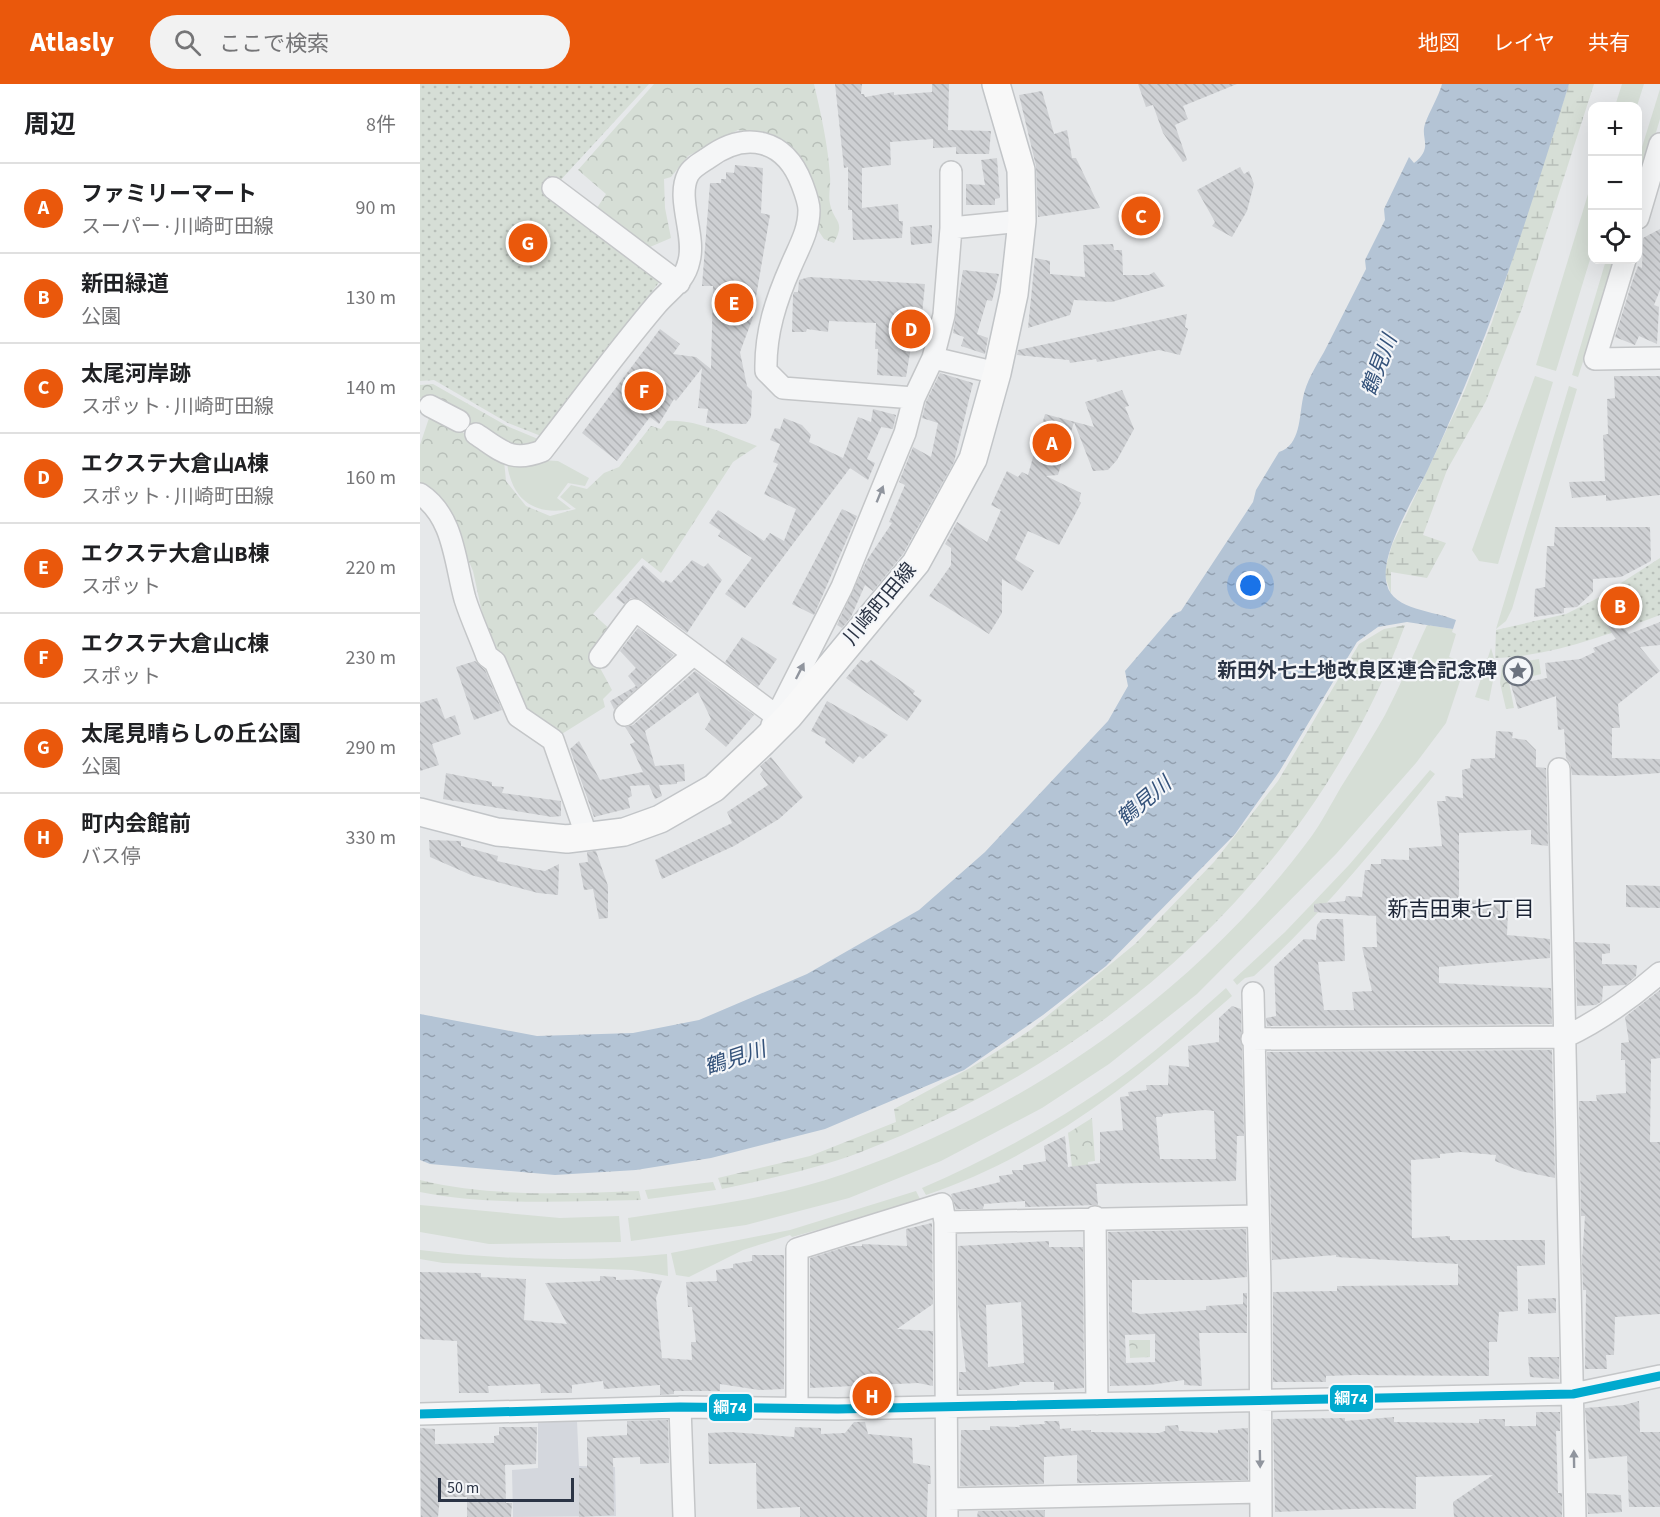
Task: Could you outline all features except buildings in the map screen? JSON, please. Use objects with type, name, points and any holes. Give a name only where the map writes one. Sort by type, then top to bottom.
[{"type":"main road","name":"川崎町田線","points":[[420,812],[497,832],[541,837],[587,837],[624,832],[660,819],[688,805],[736,769],[763,742],[780,719],[916,563],[973,459],[997,373],[1014,294],[1022,221],[1021,170],[996,84]]},
{"type":"street","points":[[476,434],[509,456],[525,458],[542,451],[658,303],[679,283],[690,260],[691,241],[684,192],[687,176],[719,149],[741,141],[757,142],[776,148],[786,155],[797,171],[809,208],[807,229],[776,304],[765,343],[766,370],[783,388],[914,398]]},
{"type":"street","points":[[1640,210],[1660,144]]},
{"type":"street","points":[[600,657],[635,610],[780,719],[842,587],[905,433],[914,398],[933,358],[944,315],[951,228],[951,172]]},
{"type":"street","points":[[553,188],[679,283]]},
{"type":"street","points":[[951,228],[1022,221]]},
{"type":"street","points":[[1624,264],[1595,359],[1660,358]]},
{"type":"street","points":[[933,358],[997,373]]},
{"type":"street","points":[[430,406],[459,421]]},
{"type":"street","points":[[420,494],[430,501],[445,523],[466,601],[487,656],[495,662],[518,716],[553,740],[587,837]]},
{"type":"street","points":[[625,715],[694,654]]},
{"type":"street","points":[[1559,769],[1575,1517]]},
{"type":"street","points":[[1252,1039],[1565,1037],[1596,1023],[1629,1000],[1660,973]]},
{"type":"street","points":[[1252,993],[1258,1216],[1258,1401],[1261,1517]]},
{"type":"street","points":[[797,1408],[797,1249],[942,1204],[945,1222],[944,1407],[947,1508],[1260,1492]]},
{"type":"street","points":[[945,1222],[1095,1217],[1258,1216]]},
{"type":"street","points":[[1095,1217],[1097,1404]]},
{"type":"street","points":[[420,1414],[680,1407],[944,1407],[1573,1394],[1660,1376]]},
{"type":"street","points":[[680,1407],[684,1517]]},
{"type":"shaded area","points":[[538,1420],[577,1421],[579,1466],[615,1467],[616,1516],[513,1517],[512,1470],[538,1468]]},
{"type":"green space","points":[[420,84],[649,84],[557,184],[670,268],[541,436],[508,423],[434,380],[420,381]]},
{"type":"green space","points":[[654,84],[814,84],[828,153],[830,204],[839,226],[834,243],[824,239],[816,227],[820,200],[794,150],[771,138],[738,130],[688,156],[671,177],[664,179],[665,208],[671,238],[650,247],[597,208],[606,194],[578,170]]},
{"type":"green space","points":[[1569,84],[1594,84],[1521,311],[1486,401],[1447,470],[1423,535],[1446,543],[1427,578],[1391,572],[1391,594],[1384,573],[1392,545],[1462,397],[1492,322]]},
{"type":"green space","points":[[1622,84],[1644,84],[1638,102],[1616,102]]},
{"type":"green space","points":[[1660,89],[1660,119],[1642,179],[1642,147]]},
{"type":"green space","points":[[1588,194],[1589,264],[1556,371],[1536,365]]},
{"type":"green space","points":[[1605,264],[1615,264],[1578,377],[1572,375]]},
{"type":"green space","points":[[1535,376],[1553,382],[1498,564],[1479,561],[1472,550]]},
{"type":"green space","points":[[433,384],[507,426],[538,439],[535,450],[514,451],[501,446],[453,411],[430,399],[420,398],[420,385]]},
{"type":"green space","points":[[1569,386],[1577,389],[1512,609],[1506,621],[1496,629]]},
{"type":"green space","points":[[430,415],[459,430],[504,460],[506,481],[526,506],[550,516],[576,509],[560,497],[571,485],[587,489],[604,473],[619,467],[651,426],[661,429],[667,421],[690,423],[757,446],[733,462],[661,573],[642,558],[593,614],[612,631],[594,657],[612,690],[603,699],[605,707],[557,737],[524,710],[490,649],[473,571],[450,517],[420,482],[420,445]]},
{"type":"green space","points":[[558,461],[589,478],[585,486],[568,483],[557,498],[571,509],[558,511],[536,508],[527,503],[514,487],[507,463]]},
{"type":"green space","points":[[1660,558],[1660,615],[1558,649],[1495,658],[1496,630],[1566,614],[1596,599]]},
{"type":"green space","points":[[1405,625],[1366,716],[1316,800],[1257,877],[1191,947],[1117,1010],[1037,1065],[951,1113],[861,1152],[827,1164],[722,1189],[718,1178],[810,1156],[896,1122],[894,1109],[970,1068],[1029,1031],[1135,944],[1214,862],[1278,781],[1359,644],[1384,629]]},
{"type":"green space","points":[[1427,625],[1453,629],[1452,632],[1456,634],[1449,657],[1466,663],[1446,723],[1416,763],[1336,854],[1197,994],[1109,1064],[1042,1108],[941,1161],[849,1198],[746,1225],[631,1241],[628,1218],[737,1201],[792,1189],[844,1174],[911,1148],[977,1117],[1041,1081],[1103,1040],[1161,995],[1215,946],[1266,893],[1311,837],[1385,715]]},
{"type":"green space","points":[[1491,648],[1496,665],[1489,701],[1475,697]]},
{"type":"green space","points":[[1539,659],[1541,674],[1509,682],[1514,708],[1506,709],[1500,683],[1502,665]]},
{"type":"green space","points":[[1430,770],[1435,774],[1326,904],[1254,976],[1245,978],[1237,985],[1233,980],[1285,932],[1349,865]]},
{"type":"green space","points":[[1226,988],[1232,996],[1161,1057],[1088,1112],[1011,1158],[970,1178],[926,1195],[922,1188],[1037,1131],[1091,1097],[1143,1060]]},
{"type":"green space","points":[[1092,1118],[1095,1161],[1088,1162],[1088,1172],[1072,1167],[1068,1133]]},
{"type":"green space","points":[[420,1180],[501,1192],[639,1191],[641,1200],[530,1202],[474,1199],[420,1192]]},
{"type":"green space","points":[[713,1182],[716,1190],[648,1199],[645,1190]]},
{"type":"green space","points":[[916,1191],[921,1201],[792,1237],[790,1235],[743,1250],[689,1277],[676,1275],[671,1253],[790,1230]]},
{"type":"green space","points":[[420,1205],[560,1218],[619,1216],[621,1242],[489,1244],[420,1232]]},
{"type":"green space","points":[[420,1250],[543,1259],[667,1254],[668,1276],[632,1270],[443,1263],[420,1259]]},
{"type":"green space","points":[[1129,1340],[1150,1340],[1150,1357],[1130,1358]]},
{"type":"water","name":"鶴見川","points":[[1442,84],[1569,84],[1523,230],[1489,325],[1451,420],[1400,525],[1388,558],[1387,585],[1397,600],[1406,605],[1456,620],[1453,629],[1407,622],[1378,627],[1357,642],[1279,772],[1235,834],[1106,966],[1043,1015],[964,1070],[825,1129],[711,1158],[636,1170],[555,1175],[430,1164],[420,1160],[420,1014],[537,1036],[633,1033],[699,1020],[807,974],[919,910],[985,852],[1108,721],[1128,686],[1125,671],[1174,614],[1181,611],[1253,502],[1256,490],[1279,452],[1286,448],[1295,437],[1306,386],[1366,269],[1365,260],[1385,220],[1384,209],[1409,157],[1414,163],[1425,148],[1425,124]]},
{"type":"transit line","name":"綱74","points":[[420,1414],[680,1407],[838,1409],[1573,1394],[1660,1376]]},
{"type":"place","name":"太尾河岸跡","points":[[1141,216]]},
{"type":"place","name":"太尾見晴らしの丘公園","points":[[528,243]]},
{"type":"place","name":"エクステ大倉山B棟","points":[[734,303]]},
{"type":"place","name":"エクステ大倉山A棟","points":[[911,329]]},
{"type":"place","name":"エクステ大倉山C棟","points":[[644,391]]},
{"type":"place","name":"ファミリーマート","points":[[1052,443]]},
{"type":"place","name":"新田緑道","points":[[1620,606]]},
{"type":"place","name":"新田外七土地改良区連合記念碑","points":[[1518,671]]},
{"type":"place","name":"町内会館前","points":[[872,1396]]},
{"type":"district","name":"新吉田東七丁目","points":[[1461,909]]}]
